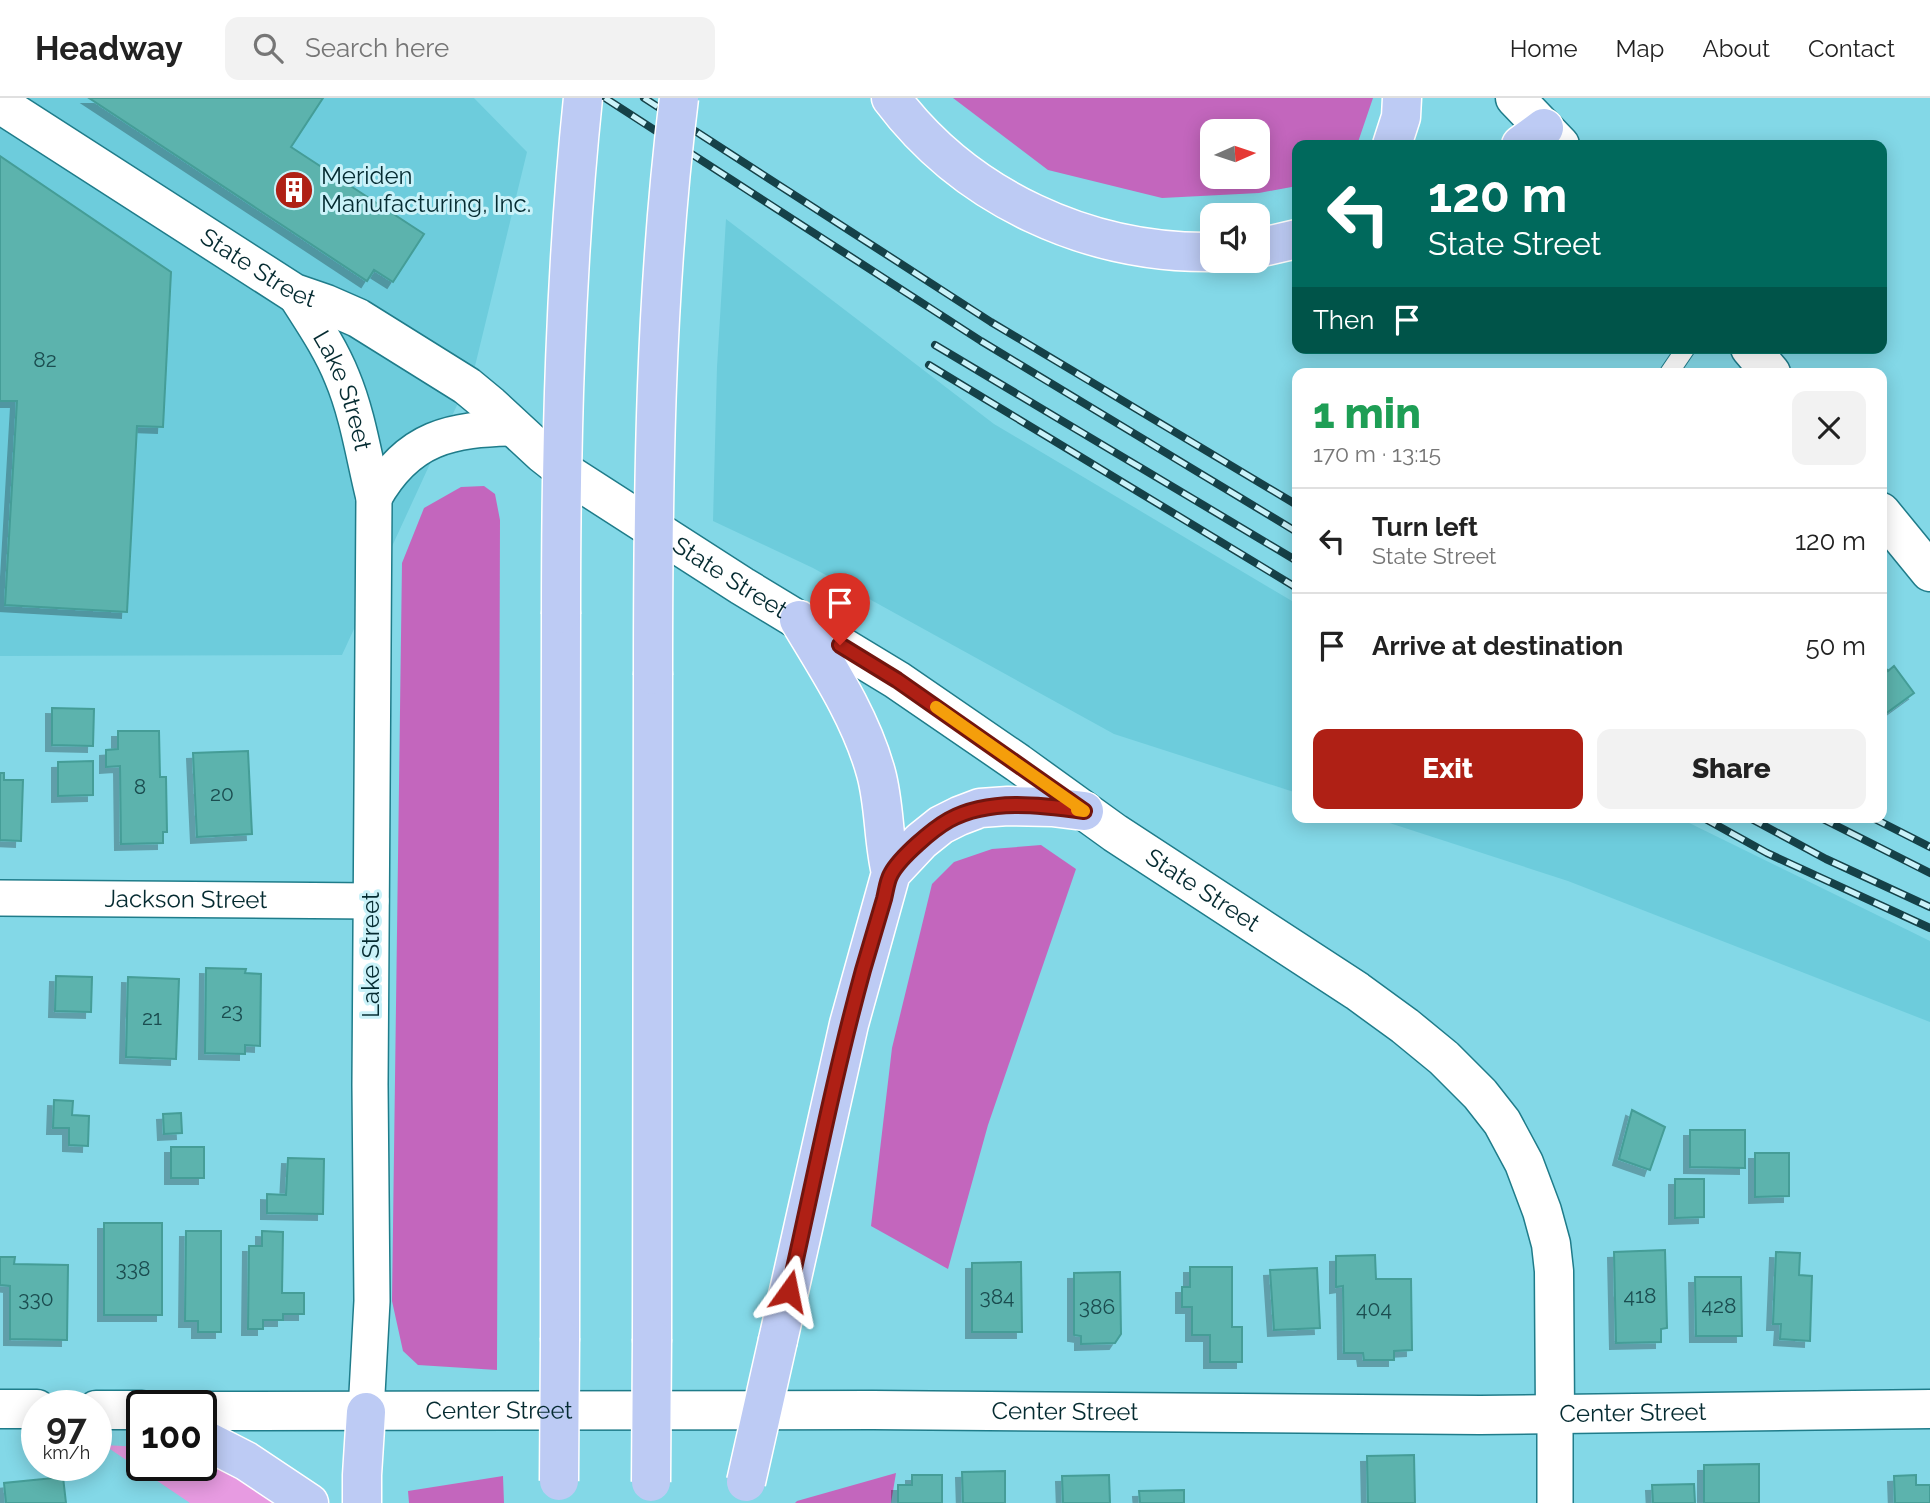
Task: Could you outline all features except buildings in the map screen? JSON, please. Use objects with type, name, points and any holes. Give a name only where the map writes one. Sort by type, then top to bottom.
[{"type":"highway","points":[[559,1492],[562,437],[575,176],[583,98]]},
{"type":"highway","points":[[651,1492],[654,446],[668,195],[679,98]]},
{"type":"highway","points":[[891,98],[921,133],[961,170],[991,191],[1041,217],[1097,237],[1139,247],[1200,253]]},
{"type":"highway","points":[[1394,140],[1402,98]]},
{"type":"highway","points":[[1270,245],[1292,240]]},
{"type":"highway","points":[[744,1493],[849,1024],[891,873],[881,796],[870,752],[843,695],[799,620]]},
{"type":"highway","points":[[891,873],[931,832],[950,820],[980,808],[1030,806],[1084,811]]},
{"type":"highway","points":[[362,1503],[366,1412]]},
{"type":"highway","points":[[217,1447],[274,1478],[309,1503]]},
{"type":"main road","points":[[1515,98],[1542,139]]},
{"type":"main road","name":"State Street","points":[[0,104],[294,293],[342,310],[467,386],[572,476],[742,586],[897,680],[1115,833],[1383,1009],[1454,1067],[1491,1106],[1514,1142],[1542,1211],[1551,1244],[1555,1293],[1555,1415]]},
{"type":"main road","points":[[1755,354],[1767,368]]},
{"type":"main road","points":[[1887,519],[1930,572]]},
{"type":"main road","points":[[0,1409],[21,1409]]},
{"type":"main road","name":"Center Street","points":[[217,1411],[886,1410],[1555,1415],[1930,1409]]},
{"type":"street","name":"Lake Street","points":[[294,293],[327,346],[343,379],[353,409],[374,498],[370,1098],[372,1301],[366,1412]]},
{"type":"street","name":"Lake Street","points":[[374,498],[393,470],[424,444],[462,432],[515,428]]},
{"type":"street","name":"Jackson Street","points":[[0,898],[371,901]]},
{"type":"street","points":[[1555,1415],[1555,1503]]},
{"type":"shaded area","points":[[0,98],[474,98],[527,152],[475,366],[342,655],[0,656]]},
{"type":"shaded area","points":[[953,98],[1373,98],[1359,140],[1292,140],[1292,187],[1259,193],[1162,198],[1048,170]]},
{"type":"shaded area","points":[[726,219],[994,424],[1292,601],[1292,791],[1114,734],[813,568],[713,521],[717,367]]},
{"type":"shaded area","points":[[484,486],[495,494],[500,520],[497,1370],[418,1365],[403,1351],[392,1301],[402,563],[424,508],[461,487]]},
{"type":"shaded area","points":[[1389,823],[1689,823],[1930,941],[1930,1022],[1568,881]]},
{"type":"shaded area","points":[[1041,845],[1076,869],[988,1125],[948,1269],[871,1226],[892,1048],[932,884],[954,862],[992,849]]},
{"type":"shaded area","points":[[112,1445],[126,1446],[126,1460],[112,1450]]},
{"type":"shaded area","points":[[217,1466],[229,1470],[278,1503],[190,1503],[157,1481],[217,1481]]},
{"type":"shaded area","points":[[896,1473],[891,1503],[795,1503],[797,1501]]},
{"type":"shaded area","points":[[503,1476],[504,1503],[409,1503],[408,1491]]},
{"type":"railway","points":[[605,98],[981,341],[1292,529]]},
{"type":"railway","points":[[644,98],[991,322],[1292,502]]},
{"type":"railway","points":[[935,345],[1292,558]]},
{"type":"railway","points":[[929,365],[1292,585]]},
{"type":"railway","points":[[1713,823],[1767,853],[1930,928]]},
{"type":"railway","points":[[1759,823],[1826,859],[1930,907]]},
{"type":"railway","points":[[1831,823],[1930,873]]},
{"type":"railway","points":[[1883,823],[1930,847]]},
{"type":"slow traffic","points":[[936,707],[1084,811],[1077,810]]},
{"type":"place","name":"Meriden Manufacturing, Inc.","points":[[294,190]]},
{"type":"route","points":[[789,1291],[849,1024],[891,873],[931,832],[950,820],[980,808],[1030,806],[1084,811],[897,680],[840,645]]}]
